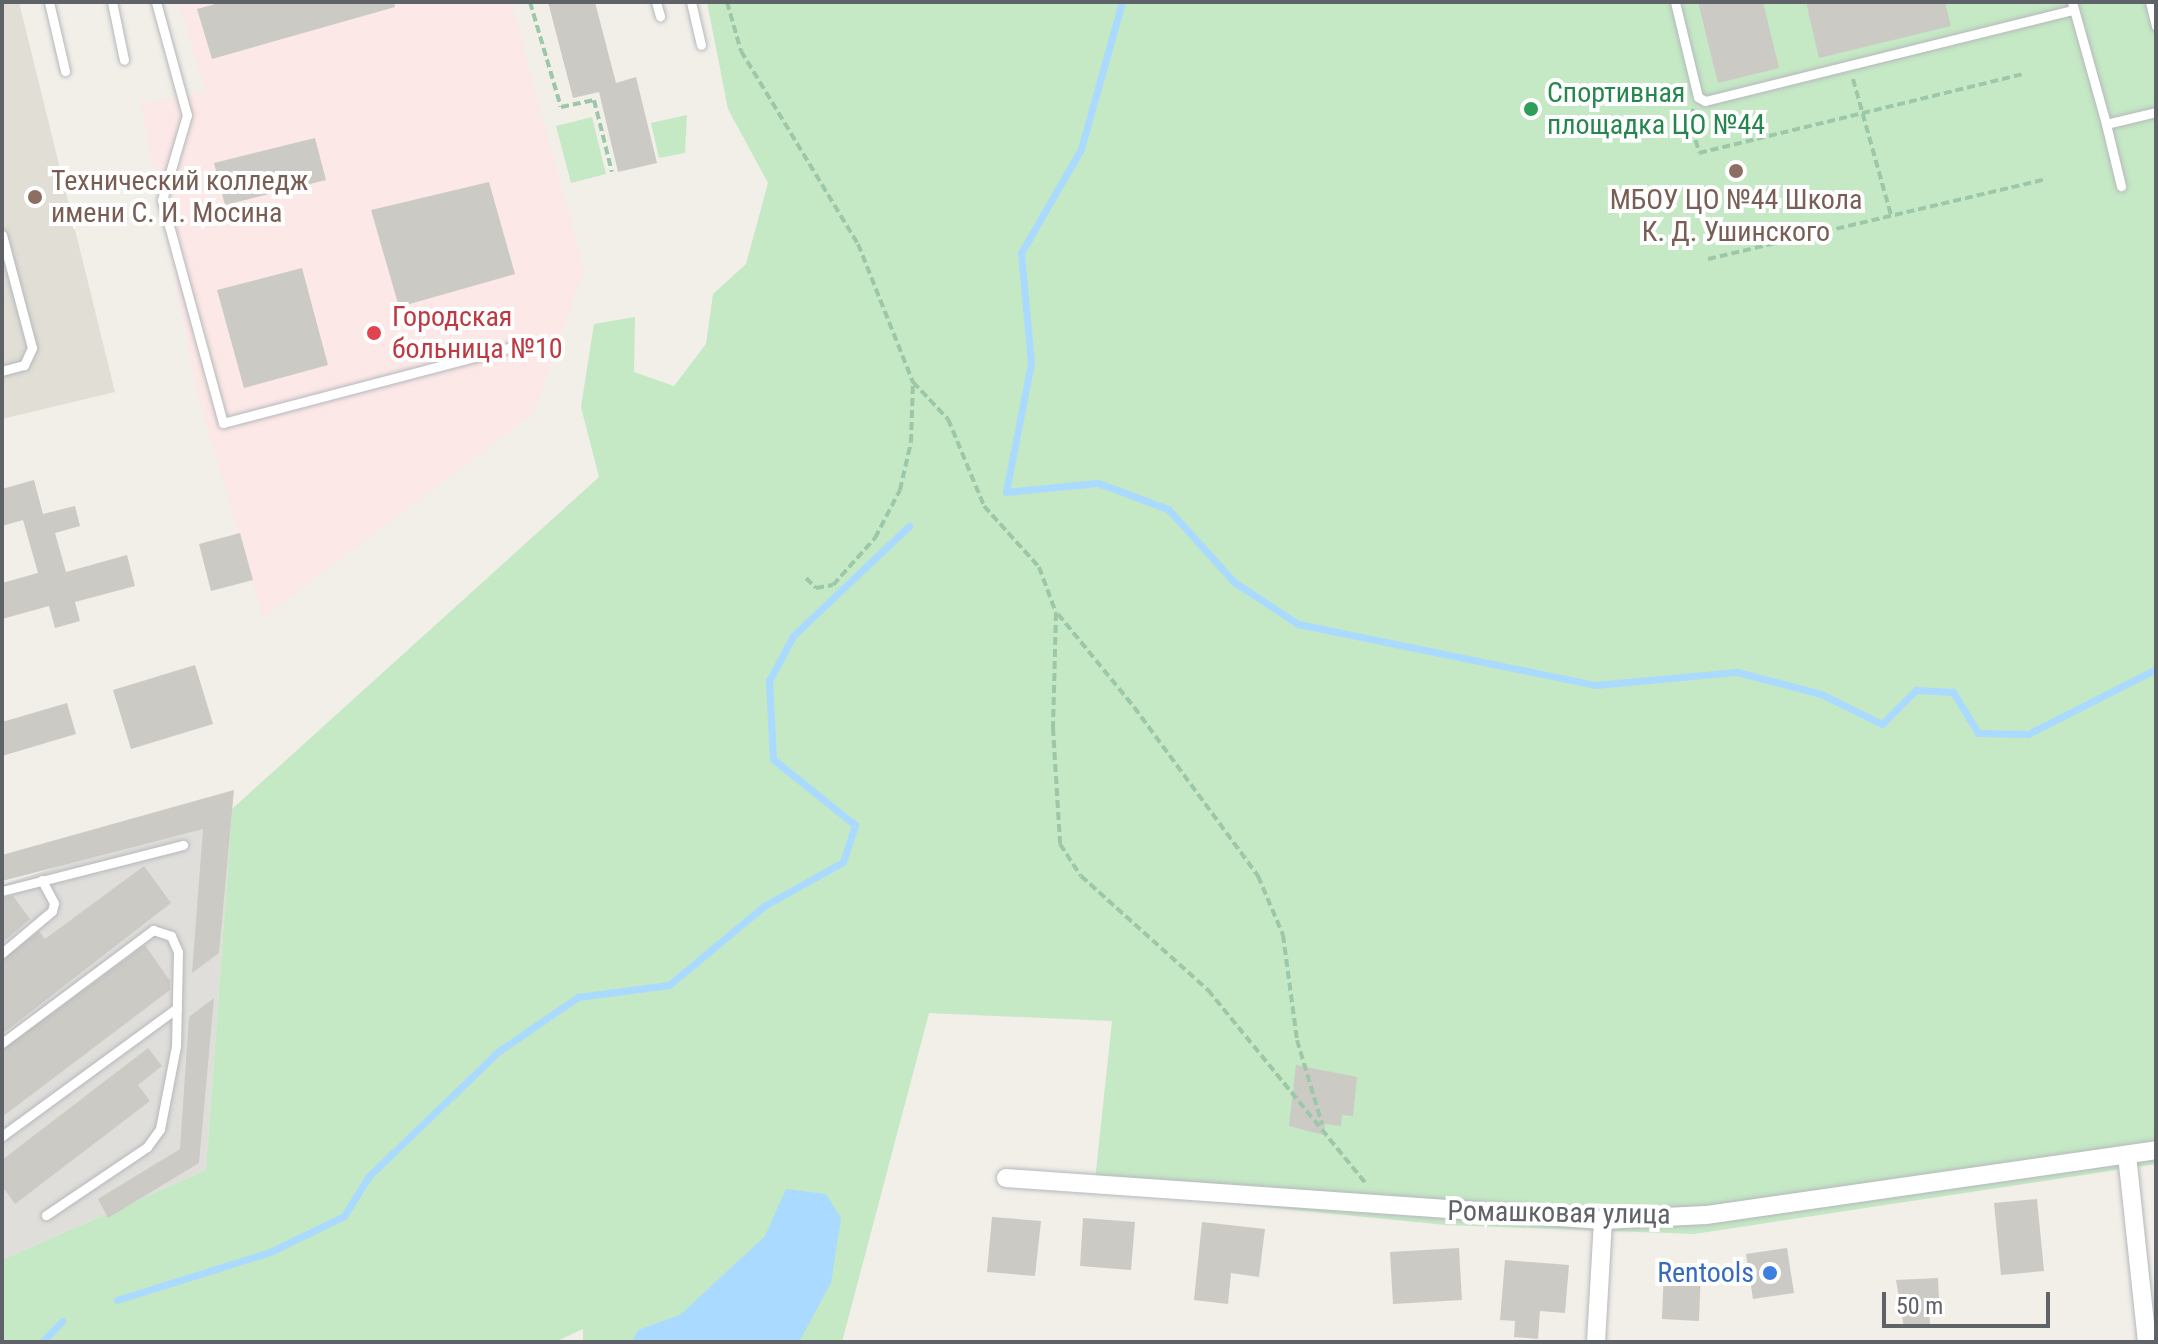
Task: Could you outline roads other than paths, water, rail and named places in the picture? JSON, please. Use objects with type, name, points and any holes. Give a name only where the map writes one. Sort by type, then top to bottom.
[{"type":"street","name":"Ромашковая улица","points":[[1006,1178],[1126,1183],[1383,1207],[1603,1220],[1706,1215],[2156,1150]]},
{"type":"street","points":[[2127,1155],[2147,1342]]},
{"type":"street","points":[[1596,1342],[1603,1220]]},
{"type":"lane","points":[[49,2],[65,71]]},
{"type":"lane","points":[[112,2],[124,60]]},
{"type":"lane","points":[[156,2],[187,115],[162,200],[223,423],[517,346]]},
{"type":"lane","points":[[656,2],[660,16]]},
{"type":"lane","points":[[691,2],[701,45]]},
{"type":"lane","points":[[1675,2],[1701,100],[1850,68],[2073,6],[2121,186]]},
{"type":"lane","points":[[2150,2],[2156,26]]},
{"type":"lane","points":[[2106,124],[2156,112]]},
{"type":"lane","points":[[2,235],[32,348],[24,365],[2,371]]},
{"type":"lane","points":[[2,891],[183,845]]},
{"type":"lane","points":[[2,953],[52,911],[54,903],[42,880]]},
{"type":"lane","points":[[2,1043],[153,930],[171,936],[178,952],[177,1008],[166,1104],[155,1137],[46,1215]]},
{"type":"lane","points":[[2,1136],[177,1008]]},
{"type":"water","points":[[786,1189],[826,1194],[841,1218],[831,1283],[799,1342],[632,1342],[638,1330],[680,1315],[765,1236]]},
{"type":"waterway","points":[[1122,2],[1081,149],[1021,253],[1031,363],[1006,492],[1098,483],[1168,509],[1234,582],[1298,624],[1596,685],[1737,672],[1821,694],[1882,724],[1916,690],[1953,692],[1978,733],[2028,734],[2156,669]]},
{"type":"waterway","points":[[117,1300],[270,1252],[344,1216],[369,1176],[499,1051],[578,997],[669,985],[764,906],[843,862],[855,825],[773,759],[769,681],[793,636],[909,526]]},
{"type":"waterway","points":[[42,1342],[62,1321]]},
{"type":"place","name":"Спортивная площадка ЦО №44","points":[[1531,109]]},
{"type":"place","name":"МБОУ ЦО №44 Школа К. Д. Ушинского","points":[[1736,171]]},
{"type":"place","name":"Технический колледж имени С. И. Мосина","points":[[35,197]]},
{"type":"place","name":"Городская больница №10","points":[[374,333]]},
{"type":"place","name":"Rentools","points":[[1770,1273]]}]
